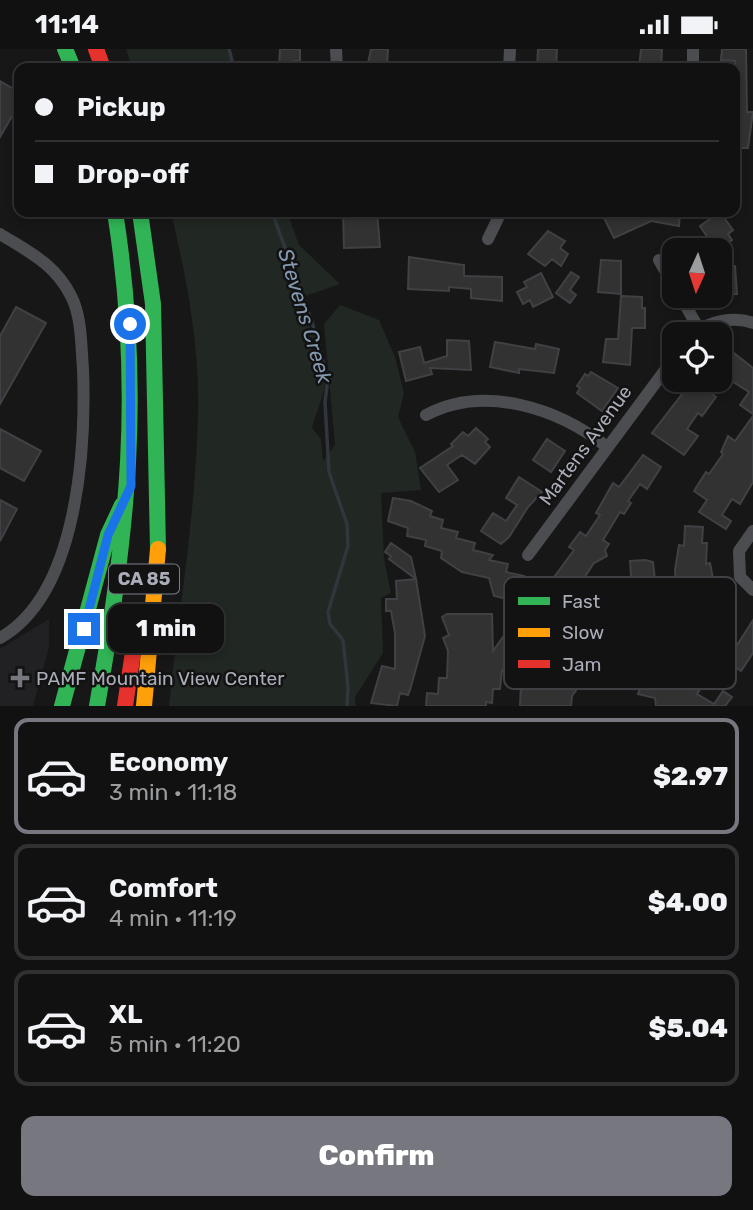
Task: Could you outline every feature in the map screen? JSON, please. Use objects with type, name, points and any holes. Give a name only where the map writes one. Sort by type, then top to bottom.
[{"type":"highway","name":"CA 85","points":[[97,706],[117,597],[131,486],[132,352],[129,304],[116,217]]},
{"type":"highway","name":"CA 85","points":[[125,706],[153,516],[157,452],[153,304],[141,217]]},
{"type":"highway","points":[[144,706],[158,573],[157,452]]},
{"type":"highway","points":[[62,706],[108,535],[131,486]]},
{"type":"street","points":[[488,239],[498,217]]},
{"type":"street","points":[[0,235],[49,263],[72,297],[81,333],[85,418],[80,476],[56,572],[29,617],[0,638]]},
{"type":"street","points":[[659,260],[662,265]]},
{"type":"street","points":[[724,322],[729,320],[753,323]]},
{"type":"street","name":"Martens Avenue","points":[[528,555],[662,374]]},
{"type":"street","points":[[426,415],[446,404],[488,399],[526,406],[561,419],[607,447]]},
{"type":"street","points":[[753,531],[739,551],[740,577],[753,590]]},
{"type":"shaded area","points":[[126,49],[230,49],[234,63],[130,63]]},
{"type":"shaded area","points":[[172,217],[289,217],[299,245],[340,284],[297,299],[316,344],[325,380],[312,428],[321,439],[323,461],[335,445],[324,324],[340,305],[379,320],[395,357],[404,393],[398,417],[415,452],[421,490],[381,493],[384,559],[391,593],[381,598],[383,653],[355,697],[356,706],[169,706],[197,450],[197,362],[182,261]]},
{"type":"shaded area","name":"PAMF Mountain View Center","points":[[49,619],[49,647],[33,706],[0,706],[0,649]]},
{"type":"building","points":[[280,49],[300,49],[300,61],[279,63]]},
{"type":"building","points":[[371,49],[388,49],[387,63],[368,63]]},
{"type":"building","points":[[538,49],[557,49],[556,63],[537,63]]},
{"type":"building","points":[[641,49],[662,49],[661,63],[640,63]]},
{"type":"building","points":[[722,49],[746,49],[747,112],[753,112],[748,148],[740,148],[740,63],[721,60]]},
{"type":"building","points":[[0,81],[14,89],[14,113],[0,137]]},
{"type":"building","points":[[343,217],[377,217],[380,247],[344,248]]},
{"type":"building","points":[[680,217],[679,226],[651,221],[614,238],[604,218]]},
{"type":"building","points":[[713,217],[724,217],[733,230],[728,234],[731,238],[708,238],[700,226]]},
{"type":"building","points":[[548,231],[565,241],[560,248],[568,254],[561,266],[552,259],[545,266],[528,254]]},
{"type":"building","points":[[409,257],[464,265],[464,276],[502,277],[502,301],[471,298],[471,289],[408,289]]},
{"type":"building","points":[[601,260],[621,261],[621,294],[598,292]]},
{"type":"building","points":[[732,266],[735,266],[737,294],[732,294]]},
{"type":"building","points":[[571,272],[579,277],[570,290],[576,295],[570,303],[556,293]]},
{"type":"building","points":[[541,273],[553,297],[533,307],[530,300],[523,304],[517,292],[527,287],[524,282]]},
{"type":"building","points":[[621,296],[642,297],[642,308],[645,308],[645,328],[632,328],[630,365],[603,362],[606,339],[618,339]]},
{"type":"building","points":[[16,307],[46,323],[0,404],[0,336]]},
{"type":"building","points":[[447,340],[469,341],[471,370],[430,368],[432,374],[406,381],[399,352],[420,347],[424,363],[447,356]]},
{"type":"building","points":[[495,342],[535,349],[536,344],[559,349],[554,373],[519,369],[519,373],[490,367]]},
{"type":"building","points":[[732,352],[753,368],[753,414],[740,405],[749,392],[732,381]]},
{"type":"building","points":[[591,372],[618,388],[602,411],[577,393],[580,388],[577,386],[585,374],[588,376]]},
{"type":"building","points":[[684,392],[709,392],[716,397],[702,416],[698,413],[687,429],[698,436],[684,455],[652,433]]},
{"type":"building","points":[[753,416],[753,482],[740,504],[732,499],[722,515],[731,521],[726,529],[699,512],[707,500],[694,491],[706,472],[709,474],[723,454],[721,452],[728,436],[735,441]]},
{"type":"building","points":[[476,428],[488,439],[485,442],[490,447],[475,464],[462,455],[447,465],[458,480],[439,492],[420,468],[453,446],[451,444],[463,432],[468,436]]},
{"type":"building","points":[[0,429],[41,451],[24,481],[0,468]]},
{"type":"building","points":[[547,439],[565,451],[551,472],[533,460]]},
{"type":"building","points":[[643,455],[661,467],[647,489],[640,484],[628,501],[631,503],[624,514],[620,512],[603,540],[609,544],[605,550],[607,556],[594,563],[585,577],[554,577],[574,550],[569,547],[580,532],[586,536],[600,515],[596,513],[613,483],[619,487]]},
{"type":"building","points":[[519,477],[542,492],[501,544],[481,531],[493,513],[506,521],[517,505],[506,498]]},
{"type":"building","points":[[393,498],[411,501],[432,511],[430,516],[443,520],[441,528],[458,532],[456,538],[475,543],[473,550],[493,555],[489,560],[508,564],[506,572],[524,576],[504,577],[504,598],[494,596],[489,578],[462,572],[441,558],[442,551],[425,546],[426,540],[407,536],[408,528],[388,521]]},
{"type":"building","points":[[0,500],[17,509],[0,541]]},
{"type":"building","points":[[685,526],[703,527],[702,543],[707,543],[706,564],[710,563],[713,577],[675,577],[679,545],[684,546]]},
{"type":"building","points":[[391,543],[411,557],[416,579],[389,559],[391,556],[385,552]]},
{"type":"building","points":[[630,561],[653,562],[655,577],[631,577]]},
{"type":"building","points":[[416,579],[425,636],[410,690],[408,695],[400,693],[397,706],[371,703],[382,666],[395,669],[395,633],[391,611],[386,611],[386,599],[397,599],[396,581]]},
{"type":"building","points":[[447,614],[492,614],[493,651],[504,635],[504,670],[500,689],[493,689],[492,703],[486,702],[486,706],[426,706],[427,693],[438,694],[439,678],[447,678],[448,651],[443,638],[449,635],[442,617]]},
{"type":"building","points":[[753,620],[753,653],[741,671],[736,667],[736,647]]},
{"type":"building","points":[[521,689],[577,689],[572,696],[571,706],[520,706]]},
{"type":"building","points":[[640,689],[700,689],[697,694],[714,704],[723,691],[732,697],[725,706],[656,706],[655,698],[638,694]]},
{"type":"waterway","name":"Stevens Creek","points":[[229,49],[233,63]]},
{"type":"waterway","name":"Stevens Creek","points":[[274,217],[312,322],[328,378],[325,402],[329,472],[347,524],[348,546],[328,612],[330,624],[343,640],[348,687],[347,706]]},
{"type":"traffic: fast","points":[[65,49],[71,63]]},
{"type":"traffic: fast","points":[[97,706],[117,580],[128,460],[128,339],[124,277],[116,217]]},
{"type":"traffic: fast","points":[[141,217],[153,304],[158,549]]},
{"type":"traffic: fast","points":[[62,706],[108,535],[122,505]]},
{"type":"traffic: slow","points":[[144,706],[158,549]]},
{"type":"traffic: jam","points":[[96,49],[101,63]]},
{"type":"traffic: jam","points":[[125,706],[138,618]]},
{"type":"place","name":"PAMF Mountain View Center","points":[[20,678]]},
{"type":"route","points":[[84,629],[108,535],[131,486],[133,384],[130,324]]}]
